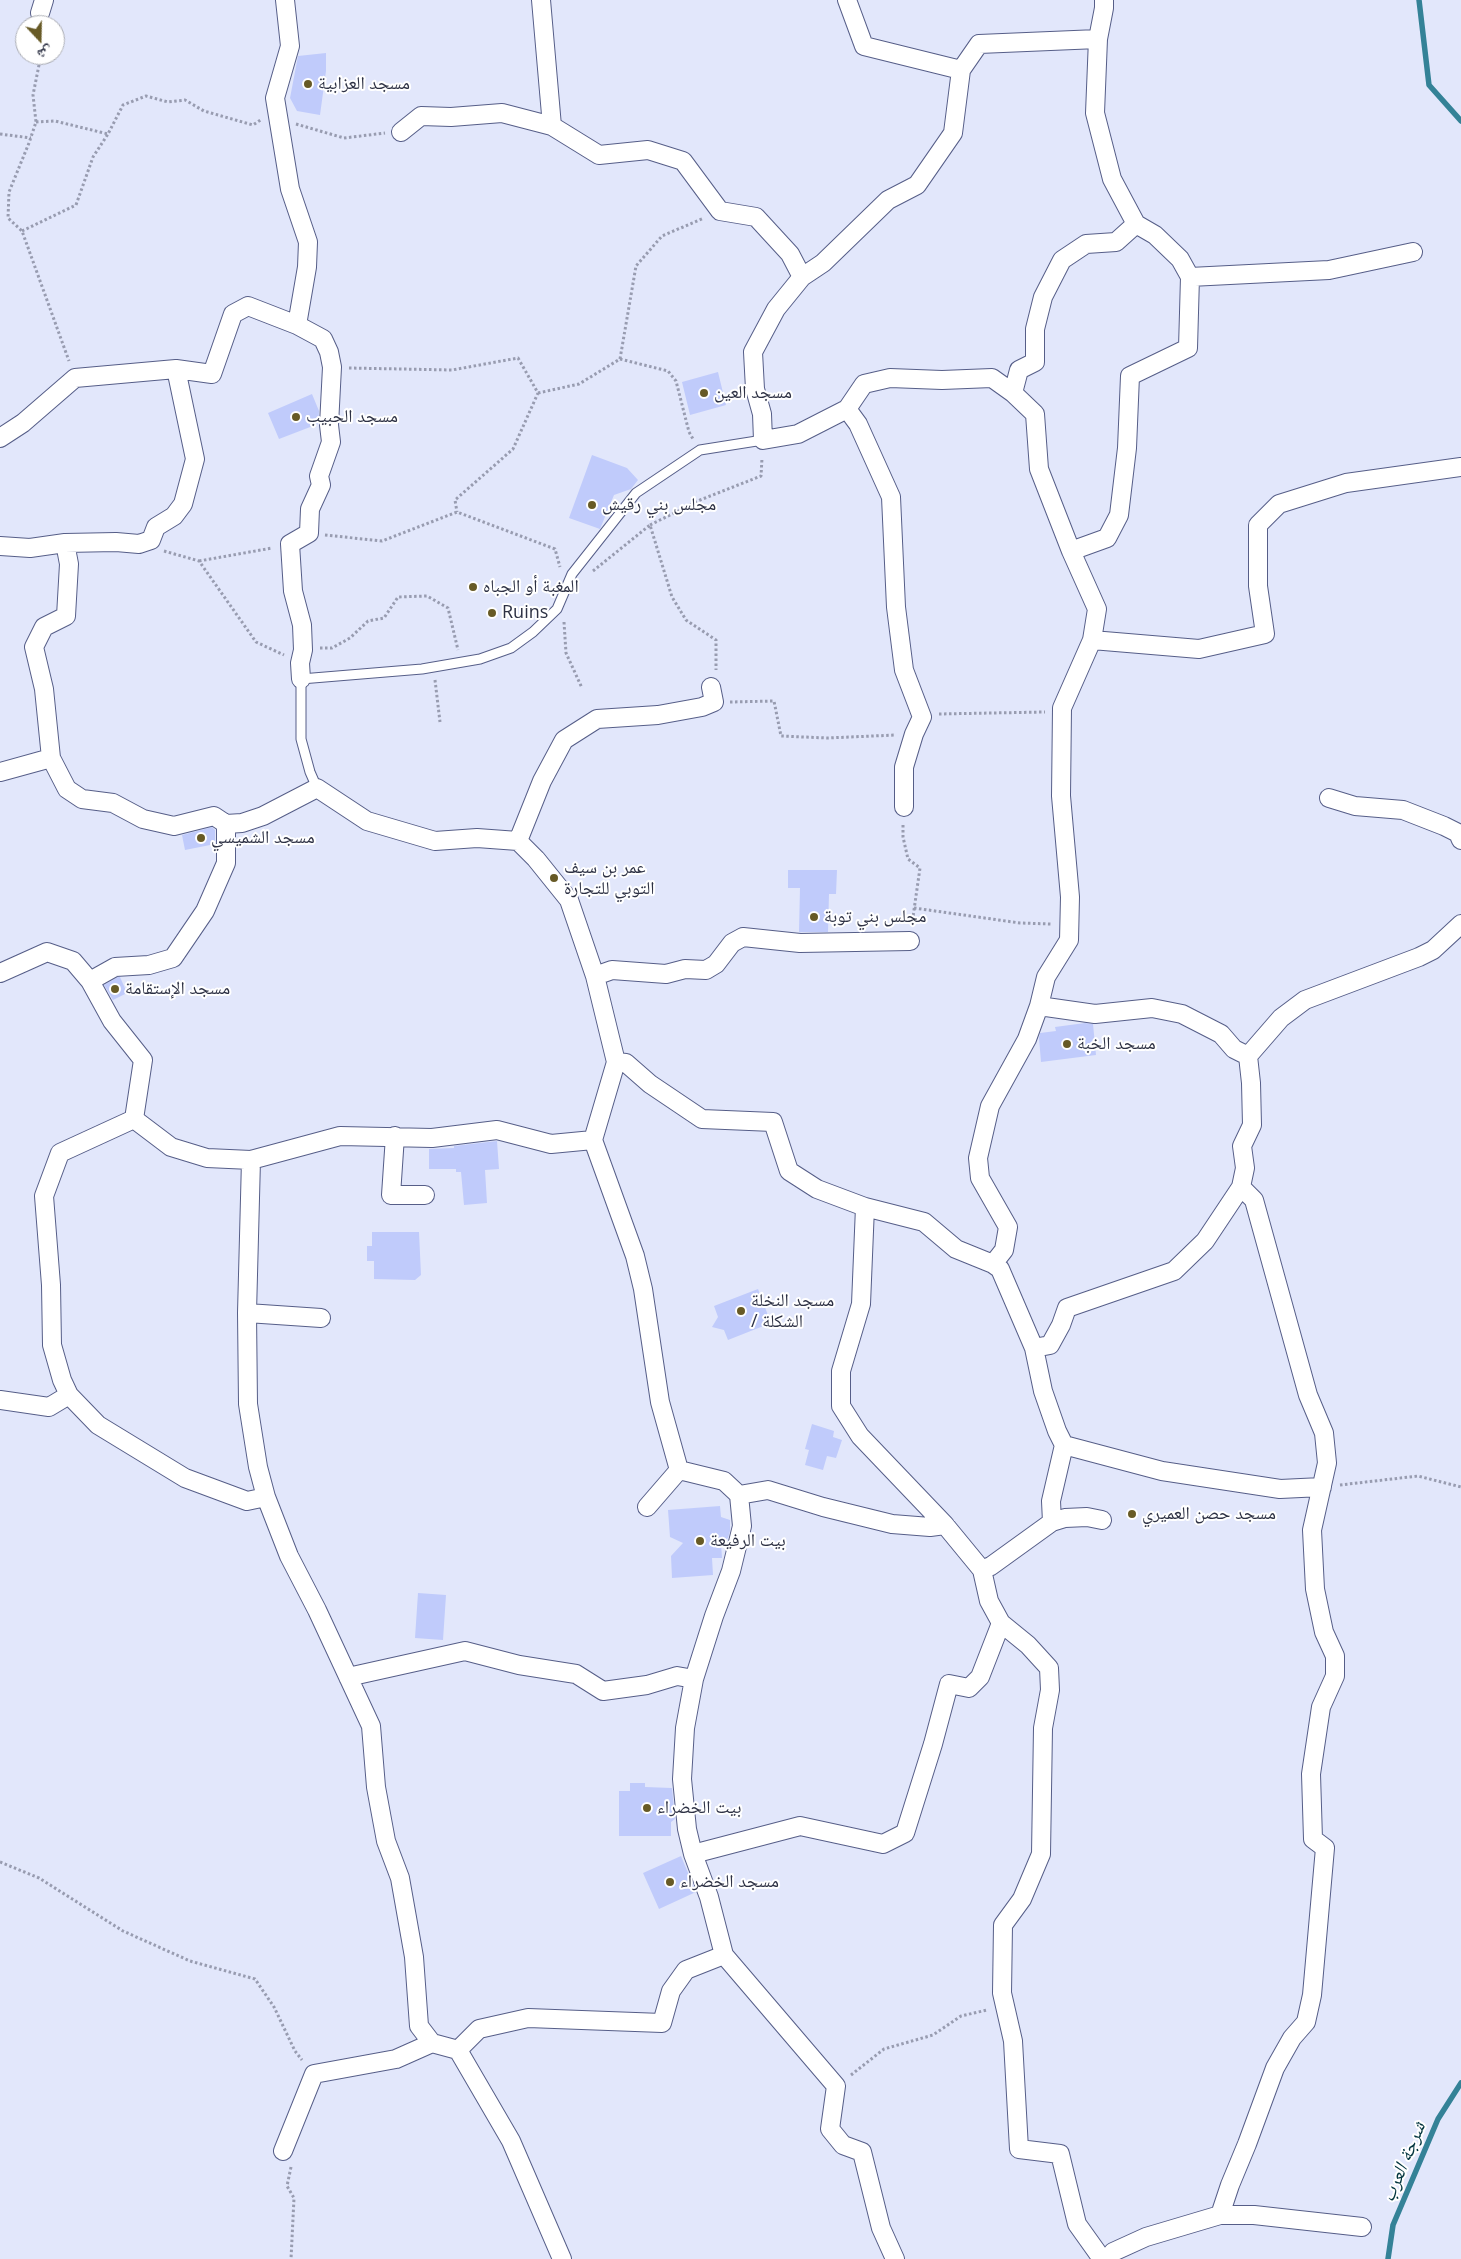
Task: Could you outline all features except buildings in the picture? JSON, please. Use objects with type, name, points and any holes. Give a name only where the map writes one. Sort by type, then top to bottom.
[{"type":"street","points":[[285,0],[290,46],[276,98],[290,190],[308,242],[297,326]]},
{"type":"street","points":[[541,0],[552,126]]},
{"type":"street","points":[[847,0],[864,46],[961,70]]},
{"type":"street","points":[[1071,551],[1107,538],[1119,515],[1127,448],[1130,376],[1188,348],[1190,277],[1180,259],[1174,253],[1155,235],[1136,224],[1112,179],[1095,113],[1098,39],[1104,0]]},
{"type":"street","points":[[993,1264],[1004,1250],[1008,1227],[980,1178],[978,1158],[990,1106],[1027,1039],[1039,1006],[1046,977],[1069,940],[1070,897],[1061,796],[1062,708],[1092,640],[1097,609],[1071,551],[1039,469],[1034,414],[1013,393],[992,378],[942,380],[890,378],[864,384],[847,409],[798,434],[763,440],[762,414],[755,388],[752,352],[776,309],[802,277],[823,263],[888,200],[917,185],[953,133],[961,70],[979,44],[1098,39]]},
{"type":"street","points":[[401,132],[421,116],[452,117],[502,113],[552,126],[600,155],[648,150],[683,161],[720,211],[756,217],[790,254],[802,277]]},
{"type":"street","points":[[1013,393],[1019,370],[1035,362],[1035,329],[1043,297],[1062,260],[1086,244],[1116,242],[1136,224]]},
{"type":"street","points":[[1190,277],[1330,270],[1413,252]]},
{"type":"street","points":[[0,438],[23,423],[75,378],[176,369],[212,374],[233,314],[248,306],[323,339],[329,352],[332,367],[329,425],[331,442],[319,476],[321,485],[310,509],[309,533],[290,544],[293,591],[302,625],[301,664]]},
{"type":"street","points":[[0,546],[30,548],[65,543],[116,542],[139,544],[152,540],[156,527],[174,516],[183,504],[194,459],[176,369]]},
{"type":"street","points":[[847,409],[858,424],[890,497],[896,607],[904,670],[922,716],[914,734],[904,767],[904,807]]},
{"type":"street","points":[[1092,640],[1199,648],[1265,634],[1258,586],[1258,525],[1279,504],[1346,483],[1461,467]]},
{"type":"street","points":[[65,543],[69,564],[66,616],[44,627],[34,647],[44,689],[51,758],[67,789],[82,799],[113,803],[143,819],[174,826],[214,816],[226,824],[242,823],[263,816],[317,788],[367,821],[435,841],[477,838],[518,841],[536,859],[569,900],[595,976],[616,1062],[593,1140],[635,1256],[644,1289],[660,1402],[679,1470]]},
{"type":"street","points":[[518,841],[542,781],[564,740],[597,719],[658,715],[702,707],[712,694]]},
{"type":"street","points":[[0,772],[51,758]]},
{"type":"street","points":[[1329,798],[1355,806],[1403,810],[1458,833],[1461,840]]},
{"type":"street","points":[[90,981],[115,967],[149,965],[173,958],[205,911],[226,863],[226,824]]},
{"type":"street","points":[[1034,1348],[1050,1345],[1061,1325],[1067,1308],[1174,1270],[1204,1241],[1241,1187],[1245,1168],[1242,1146],[1252,1125],[1248,1056],[1281,1018],[1305,1000],[1433,950],[1461,924]]},
{"type":"street","points":[[595,976],[612,970],[666,974],[685,969],[706,970],[716,964],[732,943],[743,937],[800,943],[910,941]]},
{"type":"street","points":[[0,973],[47,952],[73,961],[90,981],[112,1021],[144,1060],[134,1119]]},
{"type":"street","points":[[1039,1006],[1095,1014],[1152,1008],[1182,1014],[1221,1034],[1234,1049],[1248,1056]]},
{"type":"street","points":[[616,1062],[626,1063],[650,1084],[702,1119],[773,1122],[789,1171],[817,1189],[864,1207],[924,1222],[956,1249],[993,1264],[1000,1269],[1034,1348],[1043,1391],[1054,1426],[1064,1445],[1051,1500],[1052,1522]]},
{"type":"street","points":[[134,1119],[171,1147],[207,1158],[251,1160],[340,1136],[432,1138],[497,1130],[551,1144],[593,1140]]},
{"type":"street","points":[[134,1119],[60,1153],[44,1196],[51,1285],[52,1345],[69,1395],[98,1425],[185,1478],[247,1501],[266,1497]]},
{"type":"street","points":[[395,1136],[391,1195],[425,1195]]},
{"type":"street","points":[[251,1160],[247,1313],[248,1404],[258,1467],[266,1497],[288,1556],[317,1610],[371,1726],[376,1787],[386,1841],[400,1878],[414,1957],[419,2026],[432,2043],[458,2050],[511,2141],[562,2259]]},
{"type":"street","points":[[1220,2215],[1275,2068],[1292,2038],[1306,2022],[1312,1994],[1325,1848],[1313,1839],[1311,1774],[1321,1707],[1335,1676],[1335,1656],[1324,1632],[1315,1589],[1312,1530],[1327,1463],[1324,1433],[1308,1395],[1254,1200],[1241,1187]]},
{"type":"street","points":[[864,1207],[861,1304],[840,1371],[841,1406],[860,1436],[945,1525],[982,1570],[989,1600],[1001,1623],[1028,1645],[1049,1668],[1050,1690],[1043,1728],[1041,1854],[1022,1899],[1003,1925],[1002,1993],[1013,2041],[1019,2149],[1060,2154],[1077,2224],[1102,2259]]},
{"type":"street","points":[[247,1313],[320,1318]]},
{"type":"street","points":[[0,1400],[49,1407],[69,1395]]},
{"type":"street","points":[[1064,1445],[1162,1471],[1280,1489],[1322,1487]]},
{"type":"street","points":[[679,1470],[724,1482],[739,1495],[742,1526],[731,1571],[694,1678],[685,1728],[682,1779],[687,1829],[693,1854],[709,1897],[724,1955],[836,2086],[830,2129],[843,2145],[862,2152],[881,2228],[895,2259]]},
{"type":"street","points":[[647,1506],[679,1470]]},
{"type":"street","points":[[739,1495],[768,1490],[823,1507],[892,1524],[930,1527],[945,1525]]},
{"type":"street","points":[[982,1570],[991,1566],[1052,1522],[1065,1518],[1087,1517],[1102,1520]]},
{"type":"street","points":[[693,1854],[800,1826],[884,1844],[905,1833],[933,1744],[949,1684],[969,1688],[980,1677],[1001,1623]]},
{"type":"street","points":[[348,1677],[465,1651],[519,1665],[576,1674],[603,1691],[646,1685],[676,1676],[694,1678]]},
{"type":"street","points":[[458,2050],[480,2028],[528,2018],[662,2023],[671,1991],[686,1970],[724,1955]]},
{"type":"street","points":[[283,2151],[314,2074],[396,2060],[432,2043]]},
{"type":"street","points":[[1108,2259],[1114,2252],[1146,2237],[1220,2215],[1254,2215],[1362,2227]]},
{"type":"lane","points":[[317,788],[310,772],[302,739],[301,664],[370,675],[460,663],[510,648],[533,632],[556,608],[576,568],[636,493],[700,450],[763,440]]},
{"type":"path","points":[[39,65],[33,95],[36,122],[9,192],[8,218],[22,231],[75,378]]},
{"type":"path","points":[[22,231],[76,206],[93,157],[123,105],[146,96],[168,102],[185,100],[204,111],[253,125],[264,117],[280,119],[344,138],[401,132]]},
{"type":"path","points":[[36,122],[55,120],[108,134]]},
{"type":"path","points":[[0,134],[31,138]]},
{"type":"path","points":[[620,359],[636,266],[662,236],[720,211]]},
{"type":"path","points":[[332,367],[452,370],[518,358],[538,393]]},
{"type":"path","points":[[538,393],[579,384],[620,359],[668,370],[676,382],[689,432],[700,450]]},
{"type":"path","points":[[457,512],[454,500],[512,449],[538,393]]},
{"type":"path","points":[[576,568],[587,574],[598,569],[650,524],[700,500],[761,476],[763,440]]},
{"type":"path","points":[[309,533],[382,541],[457,512],[555,549],[567,584]]},
{"type":"path","points":[[650,524],[672,597],[686,620],[716,640],[717,667],[712,694],[774,701],[781,736],[827,738],[914,734]]},
{"type":"path","points":[[139,544],[199,561],[290,544]]},
{"type":"path","points":[[199,561],[256,642],[301,664],[350,638],[368,621],[384,618],[398,596],[427,596],[448,608],[460,663]]},
{"type":"path","points":[[556,608],[563,617],[566,653],[582,688]]},
{"type":"path","points":[[434,667],[440,722]]},
{"type":"path","points":[[922,716],[1043,713],[1062,708]]},
{"type":"path","points":[[904,807],[903,837],[908,860],[920,868],[910,941]]},
{"type":"path","points":[[914,908],[1020,923],[1069,924]]},
{"type":"path","points":[[1322,1487],[1418,1476],[1461,1487]]},
{"type":"path","points":[[0,1862],[39,1878],[123,1931],[181,1957],[255,1979],[274,2007],[295,2051],[314,2074]]},
{"type":"path","points":[[836,2086],[884,2049],[933,2035],[961,2016],[1005,2007]]},
{"type":"path","points":[[283,2151],[292,2157],[287,2186],[294,2198],[291,2259]]},
{"type":"waterway","name":"شرجة العرب","points":[[1419,0],[1429,85],[1461,121]]},
{"type":"waterway","name":"شرجة العرب","points":[[1388,2259],[1393,2225],[1438,2119],[1461,2083]]},
{"type":"place","name":"مسجد العزابية","points":[[308,84]]},
{"type":"place","name":"مسجد العين","points":[[704,393]]},
{"type":"place","name":"مسجد الحبيب","points":[[296,417]]},
{"type":"place","name":"مجلس بني رقيش","points":[[592,505]]},
{"type":"place","name":"المغبة أو الجباه","points":[[473,587]]},
{"type":"place","name":"Ruins","points":[[492,613]]},
{"type":"place","name":"مسجد الشميسي","points":[[201,838]]},
{"type":"place","name":"عمر بن سيف التوبي للتجارة","points":[[554,878]]},
{"type":"place","name":"مجلس بني توبة","points":[[814,917]]},
{"type":"place","name":"مسجد الإستقامة","points":[[115,989]]},
{"type":"place","name":"مسجد الخبة","points":[[1067,1044]]},
{"type":"place","name":"مسجد النخلة / الشكلة","points":[[741,1311]]},
{"type":"place","name":"مسجد حصن العميري","points":[[1132,1514]]},
{"type":"place","name":"بيت الرفيعة","points":[[700,1541]]},
{"type":"place","name":"بيت الخضراء","points":[[647,1808]]},
{"type":"place","name":"مسجد الخضراء","points":[[670,1882]]}]
